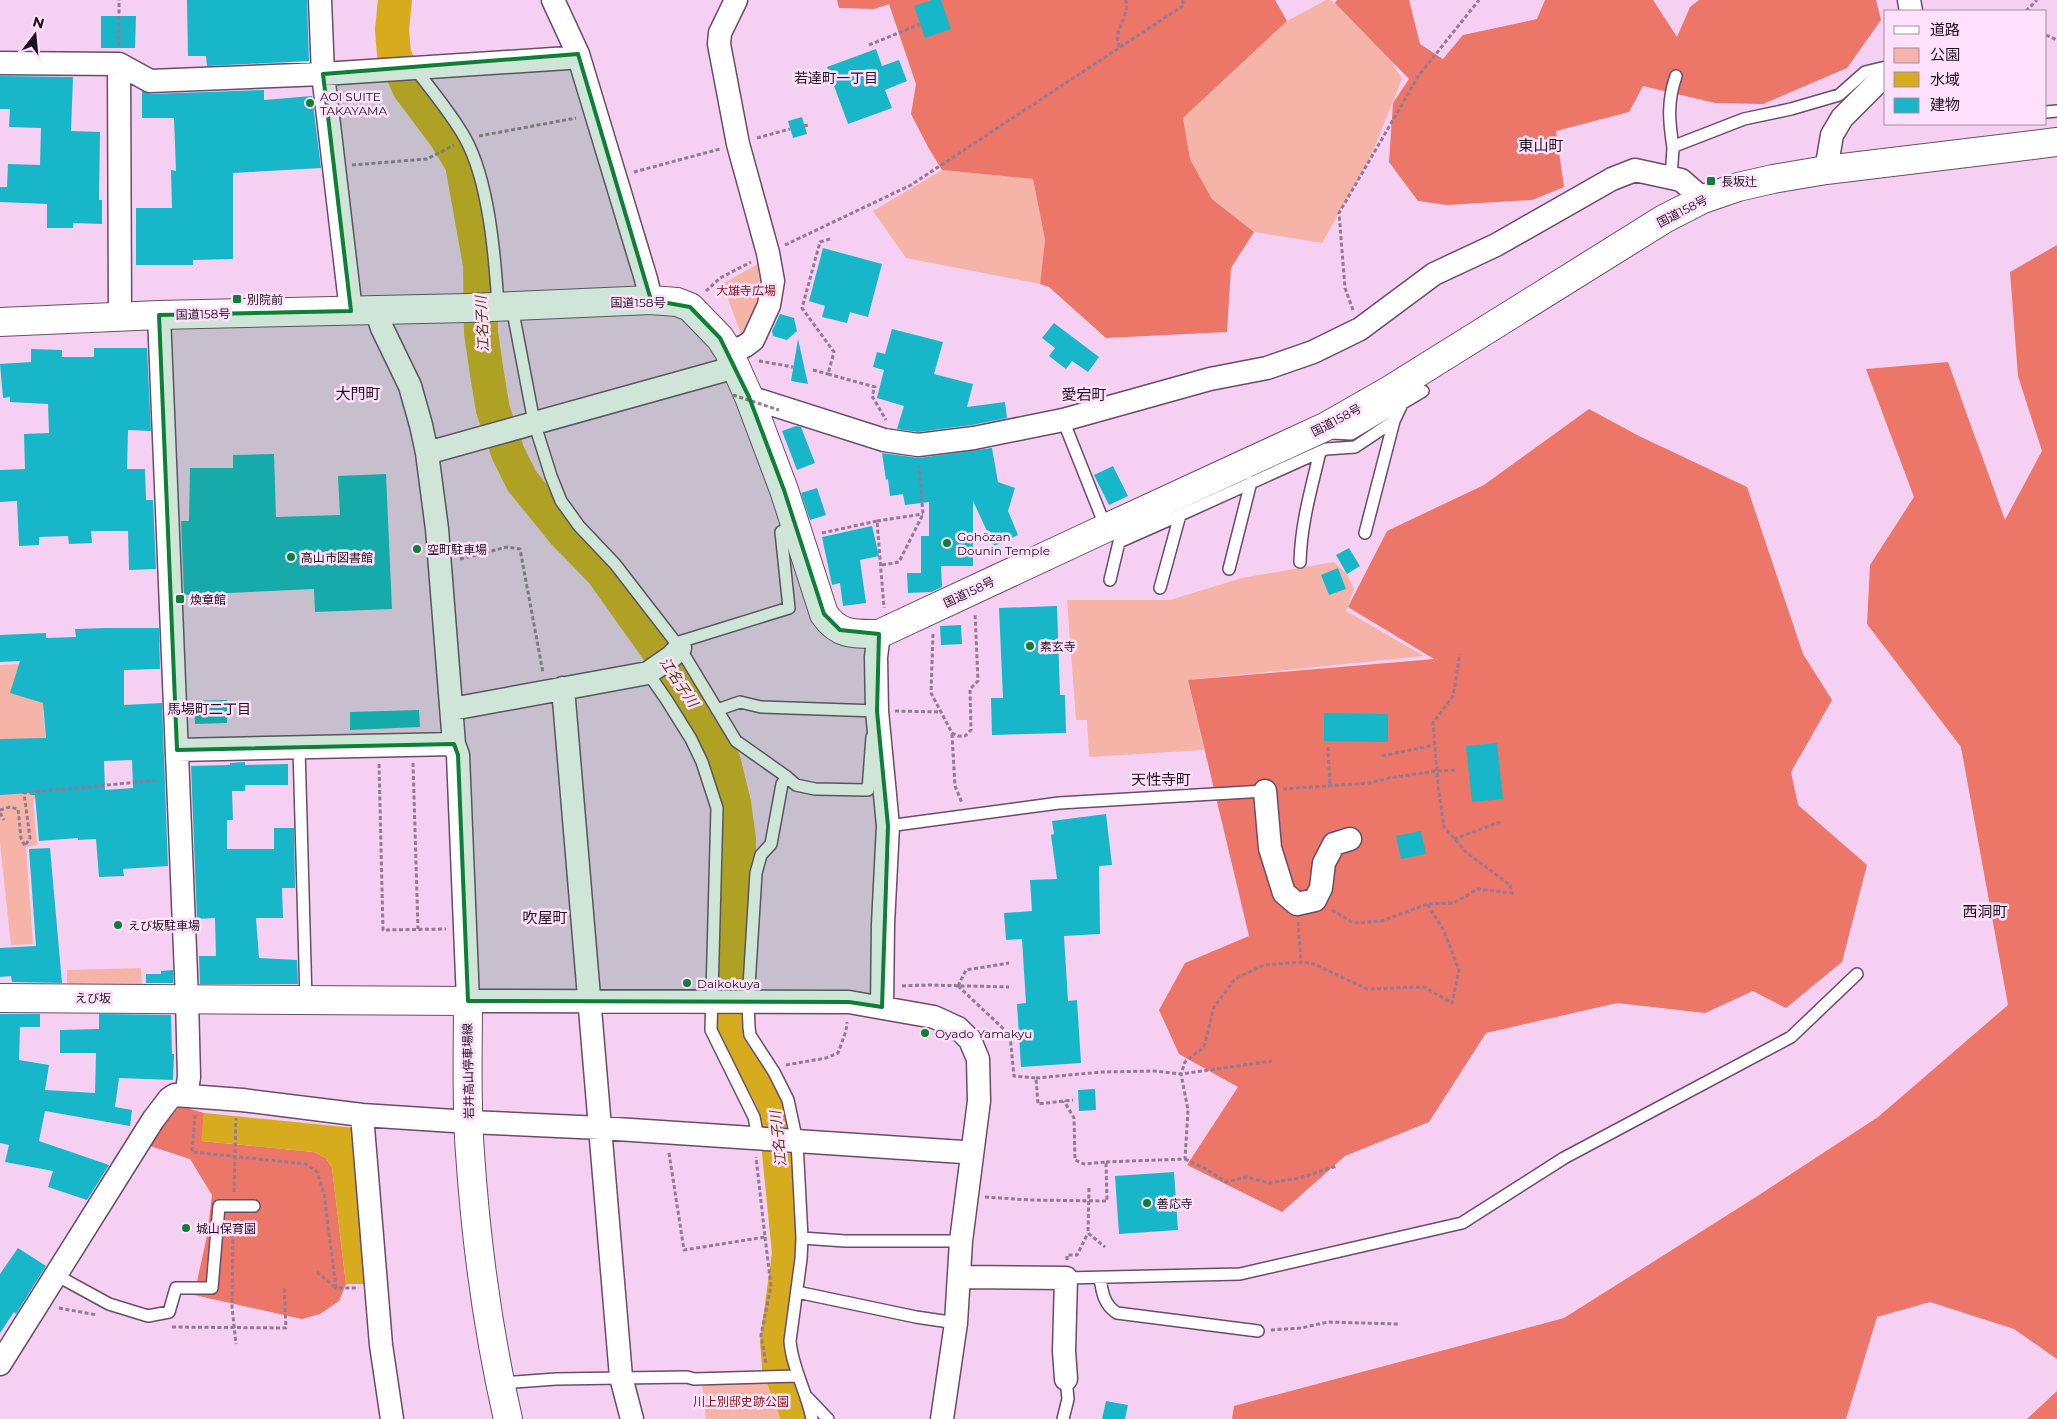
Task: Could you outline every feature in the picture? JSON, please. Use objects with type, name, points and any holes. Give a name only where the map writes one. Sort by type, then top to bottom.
[{"type":"main road","name":"国道158号","points":[[0,322],[159,315],[651,300],[677,302],[690,306],[720,338],[732,358],[741,396],[797,530],[824,614],[830,624],[852,634],[882,632],[1327,426],[1390,390],[1664,218],[1703,199],[1738,187],[1826,170],[2057,142]]},
{"type":"main road","name":"えび坂","points":[[0,998],[187,999]]},
{"type":"main road","points":[[187,999],[468,1001]]},
{"type":"main road","name":"岩井高山停車場線","points":[[468,1001],[469,1122],[478,1241],[500,1383],[508,1419]]},
{"type":"street","points":[[320,0],[323,74],[364,310],[382,328],[410,386],[427,452],[440,564],[454,744],[458,755],[468,1001],[848,1002],[882,997],[958,1028],[970,1040],[978,1059],[979,1101],[961,1241],[956,1323],[942,1419]]},
{"type":"street","points":[[553,0],[578,54],[651,300]]},
{"type":"street","points":[[427,452],[502,432],[732,358],[754,340],[769,305],[773,281],[768,253],[738,144],[719,44],[720,33],[736,0]]},
{"type":"street","points":[[0,63],[119,64],[150,81],[323,74],[568,58],[578,54]]},
{"type":"street","points":[[119,64],[120,317]]},
{"type":"street","points":[[1826,170],[1832,135],[1842,118],[1884,76]]},
{"type":"street","points":[[741,396],[884,440],[918,445],[974,438],[1063,420],[1210,379],[1267,368],[1313,352],[1360,329],[1434,274],[1496,245],[1612,179],[1635,170],[1682,180],[1703,199]]},
{"type":"street","points":[[159,315],[191,1096]]},
{"type":"street","points":[[882,632],[876,657],[877,711],[888,826],[882,997]]},
{"type":"street","points":[[452,708],[554,689],[666,658]]},
{"type":"street","points":[[554,689],[589,1001],[621,1377],[632,1419]]},
{"type":"street","points":[[177,750],[454,744]]},
{"type":"street","points":[[1265,791],[1270,848],[1284,893],[1306,902],[1321,888],[1324,863],[1334,844],[1350,839]]},
{"type":"street","points":[[0,1364],[153,1120],[169,1099],[175,1095],[362,1114],[469,1122],[601,1128],[971,1154]]},
{"type":"street","points":[[362,1114],[381,1345],[392,1419]]},
{"type":"street","points":[[959,1277],[1066,1278],[1064,1351],[1066,1379]]},
{"type":"lane","points":[[414,67],[466,139],[476,165],[487,208],[495,269],[492,306],[534,422],[551,476],[565,506],[579,526],[615,564],[666,658],[717,710],[736,741],[796,785],[816,789],[868,790],[870,749],[877,711],[761,707],[740,702],[717,710]]},
{"type":"lane","points":[[1673,148],[1744,119],[1839,96],[1865,72],[1884,67]]},
{"type":"lane","points":[[1671,178],[1673,148],[1668,116],[1672,86],[1676,76]]},
{"type":"lane","points":[[1327,426],[1332,433],[1351,434],[1423,391]]},
{"type":"lane","points":[[1365,533],[1394,421],[1402,404]]},
{"type":"lane","points":[[1063,420],[1106,528]]},
{"type":"lane","points":[[1110,580],[1119,542],[1326,449],[1355,447],[1394,421]]},
{"type":"lane","points":[[1300,562],[1304,519],[1320,452]]},
{"type":"lane","points":[[1228,569],[1252,482]]},
{"type":"lane","points":[[1160,588],[1180,515]]},
{"type":"lane","points":[[666,658],[789,608],[781,532],[797,530]]},
{"type":"lane","points":[[666,658],[666,699],[691,739],[702,762],[717,808],[714,1003],[711,1030],[754,1117],[760,1139]]},
{"type":"lane","points":[[299,748],[306,1000]]},
{"type":"lane","points":[[787,777],[782,784],[771,844],[761,856],[756,873],[746,1002],[750,1035],[772,1068],[788,1100],[795,1142],[802,1238],[790,1341],[791,1354],[797,1367],[793,1376]]},
{"type":"lane","points":[[888,826],[1059,803],[1265,791]]},
{"type":"lane","points":[[1066,1278],[1240,1274],[1462,1223],[1564,1158],[1791,1037],[1857,974]]},
{"type":"lane","points":[[56,1275],[109,1304],[148,1316],[169,1312],[176,1288],[212,1288],[219,1206],[254,1206]]},
{"type":"lane","points":[[802,1238],[845,1241],[961,1241]]},
{"type":"lane","points":[[1100,1278],[1102,1293],[1111,1309],[1117,1312],[1258,1331]]},
{"type":"lane","points":[[797,1292],[956,1323]]},
{"type":"lane","points":[[500,1383],[621,1377],[687,1377],[694,1379],[793,1376]]},
{"type":"lane","points":[[793,1376],[806,1396],[828,1419]]},
{"type":"lane","points":[[1063,1419],[1068,1399],[1066,1379]]},
{"type":"lane","points":[[806,1396],[812,1419]]},
{"type":"path","points":[[119,0],[119,64]]},
{"type":"path","points":[[1120,48],[1116,41],[1117,34],[1125,17],[1126,0]]},
{"type":"path","points":[[720,278],[911,185],[1184,5],[1182,0]]},
{"type":"path","points":[[1360,329],[1345,288],[1338,214],[1419,76],[1479,0]]},
{"type":"path","points":[[2027,10],[2037,0]]},
{"type":"path","points":[[870,46],[920,24]]},
{"type":"path","points":[[761,137],[790,129]]},
{"type":"path","points":[[615,177],[717,149]]},
{"type":"path","points":[[828,374],[834,352],[802,308],[820,242],[830,239]]},
{"type":"path","points":[[732,358],[793,367]]},
{"type":"path","points":[[813,370],[875,387],[872,396],[888,425],[884,440]]},
{"type":"path","points":[[741,396],[780,410]]},
{"type":"path","points":[[882,565],[899,562],[923,514],[918,445]]},
{"type":"path","points":[[797,530],[923,514]]},
{"type":"path","points":[[877,521],[882,565],[882,632]]},
{"type":"path","points":[[440,564],[506,547],[520,548],[554,689]]},
{"type":"path","points":[[933,609],[931,693],[952,733],[955,786],[960,794],[965,816]]},
{"type":"path","points":[[952,733],[958,736],[965,736],[971,730],[970,689],[978,681],[976,613],[982,610]]},
{"type":"path","points":[[1301,962],[1306,902],[1354,923],[1382,921],[1427,904],[1454,903],[1478,888],[1512,893],[1510,885],[1467,853],[1444,827],[1436,771],[1433,723],[1453,696],[1460,654]]},
{"type":"path","points":[[877,711],[941,712]]},
{"type":"path","points":[[413,745],[418,929]]},
{"type":"path","points":[[1382,756],[1434,745]]},
{"type":"path","points":[[378,746],[383,930],[465,928]]},
{"type":"path","points":[[1328,747],[1330,786]]},
{"type":"path","points":[[1293,788],[1369,783],[1436,771],[1457,770]]},
{"type":"path","points":[[4,820],[0,812],[10,807],[18,809],[21,838],[24,846],[30,838],[24,793],[177,778]]},
{"type":"path","points":[[1454,839],[1503,821]]},
{"type":"path","points":[[1184,1159],[1188,1110],[1181,1074],[1185,1062],[1204,1047],[1214,1007],[1235,979],[1264,965],[1301,962],[1314,964],[1367,989],[1424,987],[1452,1003],[1459,970],[1443,929],[1427,904]]},
{"type":"path","points":[[958,986],[966,970],[1009,963]]},
{"type":"path","points":[[882,997],[929,985],[1009,987]]},
{"type":"path","points":[[958,986],[1010,1035],[1014,1076],[1036,1078],[1102,1072],[1154,1071],[1181,1074],[1272,1061]]},
{"type":"path","points":[[772,1068],[838,1054],[846,1031],[848,1002]]},
{"type":"path","points":[[1036,1078],[1038,1104],[1073,1100]]},
{"type":"path","points":[[191,1096],[192,1152],[306,1164],[317,1172],[324,1194],[336,1288]]},
{"type":"path","points":[[234,1194],[237,1100]]},
{"type":"path","points":[[1064,1101],[1074,1118],[1075,1160],[1084,1164],[1184,1159],[1206,1169],[1226,1182],[1247,1177],[1269,1183],[1299,1178],[1337,1166]]},
{"type":"path","points":[[674,1133],[668,1150],[684,1250],[765,1236]]},
{"type":"path","points":[[760,1139],[765,1236],[771,1286],[761,1335],[767,1377]]},
{"type":"path","points":[[967,1195],[1030,1200],[1107,1201],[1106,1162]]},
{"type":"path","points":[[1077,1255],[1088,1233],[1089,1188]]},
{"type":"path","points":[[233,1232],[232,1307],[236,1344]]},
{"type":"path","points":[[1088,1233],[1105,1248]]},
{"type":"path","points":[[318,1272],[336,1288],[376,1287]]},
{"type":"path","points":[[234,1328],[286,1328],[284,1286]]},
{"type":"path","points":[[1258,1331],[1301,1328],[1328,1322],[1398,1324]]},
{"type":"highlighted area","points":[[578,54],[651,300],[690,307],[720,338],[749,397],[784,490],[824,614],[840,630],[879,634],[877,711],[888,826],[882,1007],[849,1002],[468,1001],[458,755],[454,744],[177,750],[159,315],[351,311],[323,74]]},
{"type":"green space","points":[[1326,0],[1330,0],[1369,23],[1402,79],[1371,156],[1322,243],[1254,232],[1212,199],[1190,159],[1183,118],[1287,21]]},
{"type":"green space","points":[[942,170],[1033,179],[1045,240],[1040,284],[906,258],[873,211]]},
{"type":"green space","name":"大雄寺広場","points":[[763,261],[765,285],[749,332],[741,334],[728,299],[730,293],[724,283]]},
{"type":"green space","points":[[1334,562],[1347,574],[1354,589],[1346,611],[1424,656],[1188,680],[1204,750],[1089,757],[1087,720],[1076,720],[1067,600],[1170,600],[1242,578]]},
{"type":"green space","points":[[76,662],[58,710],[43,711],[51,797],[33,799],[37,845],[26,847],[33,944],[11,945],[0,843],[0,665]]},
{"type":"green space","points":[[141,968],[142,988],[67,988],[67,970]]},
{"type":"green space","name":"川上別邸史跡公園","points":[[774,1383],[788,1419],[706,1419],[702,1385]]},
{"type":"shaded area","points":[[837,0],[1275,0],[1287,21],[1183,118],[1190,159],[1212,199],[1254,232],[1231,268],[1227,332],[1106,338],[1049,287],[1040,284],[1045,240],[1033,179],[942,170],[911,114],[916,84],[889,4],[874,9],[839,8]]},
{"type":"shaded area","points":[[1337,0],[1409,0],[1420,44],[1443,59],[1463,35],[1537,19],[1545,0],[1653,0],[1677,37],[1690,7],[1699,0],[1876,0],[1881,20],[1847,68],[1763,104],[1715,103],[1643,86],[1629,112],[1556,131],[1564,187],[1532,200],[1447,205],[1418,201],[1389,162],[1393,103],[1409,79],[1335,3]]},
{"type":"shaded area","points":[[2057,245],[2057,1359],[2014,1329],[1930,1302],[1877,1317],[1846,1419],[1232,1419],[1234,1406],[1564,1318],[1756,1197],[1878,1117],[2008,1005],[1961,747],[1867,624],[1870,565],[1914,497],[1866,369],[1948,362],[2005,520],[2042,451],[2018,376],[2010,272]]},
{"type":"shaded area","points":[[1589,409],[1639,436],[1747,487],[1803,654],[1832,700],[1791,772],[1798,805],[1867,865],[1842,962],[1786,1008],[1753,991],[1705,1013],[1617,1003],[1486,1033],[1429,1122],[1345,1156],[1282,1212],[1187,1165],[1238,1087],[1179,1054],[1159,1010],[1185,963],[1249,936],[1188,680],[1434,659],[1348,607],[1387,531],[1484,485]]},
{"type":"shaded area","points":[[180,1106],[204,1113],[202,1141],[314,1152],[326,1158],[332,1168],[346,1284],[339,1301],[320,1314],[302,1319],[194,1295],[207,1236],[212,1195],[190,1159],[147,1145]]},
{"type":"shaded area","points":[[2057,1391],[2057,1419],[2027,1419]]},
{"type":"water","points":[[204,1113],[355,1128],[367,1284],[346,1284],[332,1168],[326,1158],[314,1152],[201,1141]]},
{"type":"building","points":[[187,0],[307,0],[309,61],[207,66],[206,56],[188,56]]},
{"type":"building","points":[[932,0],[941,0],[951,29],[925,38],[914,6]]},
{"type":"building","points":[[101,16],[136,16],[135,48],[101,48]]},
{"type":"building","points":[[876,49],[882,66],[899,60],[907,81],[885,90],[892,108],[848,124],[827,67]]},
{"type":"building","points":[[0,76],[73,77],[71,131],[100,132],[99,200],[102,200],[102,224],[73,223],[73,228],[47,228],[47,204],[0,202],[0,187],[7,187],[8,164],[40,165],[41,128],[9,127],[10,109],[0,109]]},
{"type":"building","points":[[264,90],[264,100],[312,96],[321,168],[233,173],[233,259],[193,260],[193,265],[136,265],[136,208],[172,208],[171,170],[176,171],[174,118],[142,118],[142,91],[151,94]]},
{"type":"building","points":[[802,117],[807,134],[793,138],[788,121]]},
{"type":"building","points":[[823,248],[882,264],[868,317],[850,312],[847,323],[822,317],[825,306],[809,301]]},
{"type":"building","points":[[780,314],[794,318],[797,331],[787,340],[773,336],[772,331]]},
{"type":"building","points":[[1054,323],[1099,357],[1088,372],[1072,361],[1066,369],[1049,356],[1055,348],[1042,338]]},
{"type":"building","points":[[892,329],[943,342],[934,374],[973,384],[967,407],[1005,402],[1007,418],[918,432],[897,429],[904,406],[877,398],[884,370],[873,367],[877,352],[885,354]]},
{"type":"building","points":[[798,339],[808,384],[791,381]]},
{"type":"building","points":[[94,348],[147,348],[151,431],[128,430],[127,469],[145,469],[146,500],[153,500],[156,569],[129,570],[128,531],[91,531],[92,543],[69,544],[68,536],[39,537],[39,545],[19,546],[17,501],[0,502],[0,470],[25,469],[24,434],[49,433],[48,404],[10,402],[10,397],[3,398],[0,364],[31,362],[31,349],[62,350],[62,357],[94,357]]},
{"type":"building","points":[[796,426],[801,427],[815,463],[797,470],[782,431]]},
{"type":"building","points":[[992,448],[998,482],[1015,488],[1008,511],[1018,535],[994,546],[973,501],[973,566],[941,566],[942,587],[931,592],[908,593],[907,573],[921,573],[921,536],[929,536],[929,502],[905,505],[903,494],[890,496],[882,453],[919,458]]},
{"type":"building","points":[[274,454],[276,517],[340,515],[338,476],[386,474],[392,609],[315,612],[314,589],[184,595],[181,521],[189,521],[190,468],[233,468],[233,455]]},
{"type":"building","points":[[1113,466],[1128,496],[1109,505],[1094,475]]},
{"type":"building","points":[[817,488],[826,515],[810,520],[801,493]]},
{"type":"building","points":[[872,526],[879,556],[860,560],[866,603],[843,606],[840,583],[832,585],[822,537]]},
{"type":"building","points":[[1349,548],[1360,566],[1347,574],[1336,555]]},
{"type":"building","points":[[1338,568],[1346,589],[1329,595],[1321,575]]},
{"type":"building","name":"素玄寺","points":[[1057,606],[1060,695],[1065,695],[1066,733],[992,735],[991,698],[1003,698],[999,608]]},
{"type":"building","points":[[961,625],[962,644],[941,645],[940,626]]},
{"type":"building","points":[[159,628],[160,669],[124,670],[124,705],[162,703],[168,866],[123,869],[124,876],[99,877],[96,839],[78,840],[78,838],[39,841],[35,795],[30,795],[30,793],[0,795],[0,739],[46,738],[43,703],[10,693],[20,661],[0,662],[0,635],[46,633],[46,638],[76,637],[75,629]],"holes":[[[132,760],[133,788],[105,790],[104,761]]]},
{"type":"building","points":[[227,700],[227,723],[195,724],[194,701]]},
{"type":"building","points":[[419,710],[420,727],[350,730],[350,712]]},
{"type":"building","points":[[1324,713],[1388,714],[1388,742],[1324,741]]},
{"type":"building","points":[[1497,743],[1503,799],[1472,802],[1466,746]]},
{"type":"building","points":[[245,762],[245,765],[288,764],[288,785],[245,785],[245,791],[232,791],[233,820],[227,820],[227,849],[274,849],[274,828],[294,828],[295,888],[282,888],[283,918],[256,918],[259,958],[297,960],[298,984],[200,984],[199,956],[216,956],[215,918],[197,919],[191,766],[230,765],[230,763]]},
{"type":"building","points":[[1106,814],[1112,865],[1099,866],[1100,934],[1064,936],[1068,1001],[1077,1000],[1081,1063],[1021,1067],[1017,1004],[1026,1003],[1022,939],[1006,940],[1004,913],[1032,911],[1030,880],[1057,879],[1051,835],[1054,834],[1052,821]]},
{"type":"building","points":[[1421,831],[1426,854],[1401,859],[1396,836]]},
{"type":"building","points":[[50,848],[62,983],[12,982],[11,976],[0,977],[0,948],[36,946],[29,849]]},
{"type":"building","points":[[173,970],[173,983],[146,983],[146,974],[161,974],[161,971]]},
{"type":"building","points":[[0,1014],[40,1014],[40,1027],[20,1027],[19,1060],[49,1065],[45,1090],[95,1093],[96,1053],[60,1053],[60,1030],[99,1029],[99,1014],[171,1015],[172,1054],[174,1054],[173,1080],[119,1078],[115,1107],[132,1110],[130,1126],[45,1111],[39,1141],[109,1165],[87,1200],[48,1187],[53,1171],[5,1162],[9,1145],[0,1143]]},
{"type":"building","points":[[1095,1089],[1096,1110],[1079,1111],[1078,1090]]},
{"type":"building","name":"善応寺","points":[[1174,1172],[1178,1230],[1119,1234],[1115,1176]]},
{"type":"building","points":[[18,1248],[46,1266],[16,1314],[14,1312],[0,1333],[0,1274]]},
{"type":"building","points":[[1106,1401],[1128,1405],[1125,1419],[1102,1419]]},
{"type":"waterway","name":"江名子川","points":[[395,0],[392,30],[394,54],[409,88],[445,136],[462,164],[480,265],[481,333],[487,374],[493,410],[508,453],[522,481],[565,534],[602,572],[676,676],[713,733],[724,762],[734,803],[739,839],[733,1022],[739,1038],[774,1102],[789,1253],[777,1342],[779,1367],[799,1419]]},
{"type":"place","name":"AOI SUITE TAKAYAMA","points":[[310,103]]},
{"type":"place","name":"長坂辻","points":[[1711,181]]},
{"type":"place","name":"別院前","points":[[237,299]]},
{"type":"place","name":"Gohōzan Dounin Temple","points":[[947,543]]},
{"type":"place","name":"空町駐車場","points":[[417,549]]},
{"type":"place","name":"高山市図書館","points":[[291,557]]},
{"type":"place","name":"煥章館","points":[[180,599]]},
{"type":"place","name":"素玄寺","points":[[1030,646]]},
{"type":"place","name":"えび坂駐車場","points":[[118,925]]},
{"type":"place","name":"Daikokuya","points":[[687,983]]},
{"type":"place","name":"Oyado Yamakyu","points":[[925,1033]]},
{"type":"place","name":"善応寺","points":[[1147,1203]]},
{"type":"place","name":"城山保育園","points":[[186,1228]]},
{"type":"district","name":"若達町一丁目","points":[[836,78]]},
{"type":"district","name":"東山町","points":[[1541,145]]},
{"type":"district","name":"大門町","points":[[358,393]]},
{"type":"district","name":"愛宕町","points":[[1084,394]]},
{"type":"district","name":"馬場町二丁目","points":[[209,709]]},
{"type":"district","name":"天性寺町","points":[[1161,779]]},
{"type":"district","name":"西洞町","points":[[1985,911]]},
{"type":"district","name":"吹屋町","points":[[545,917]]}]
